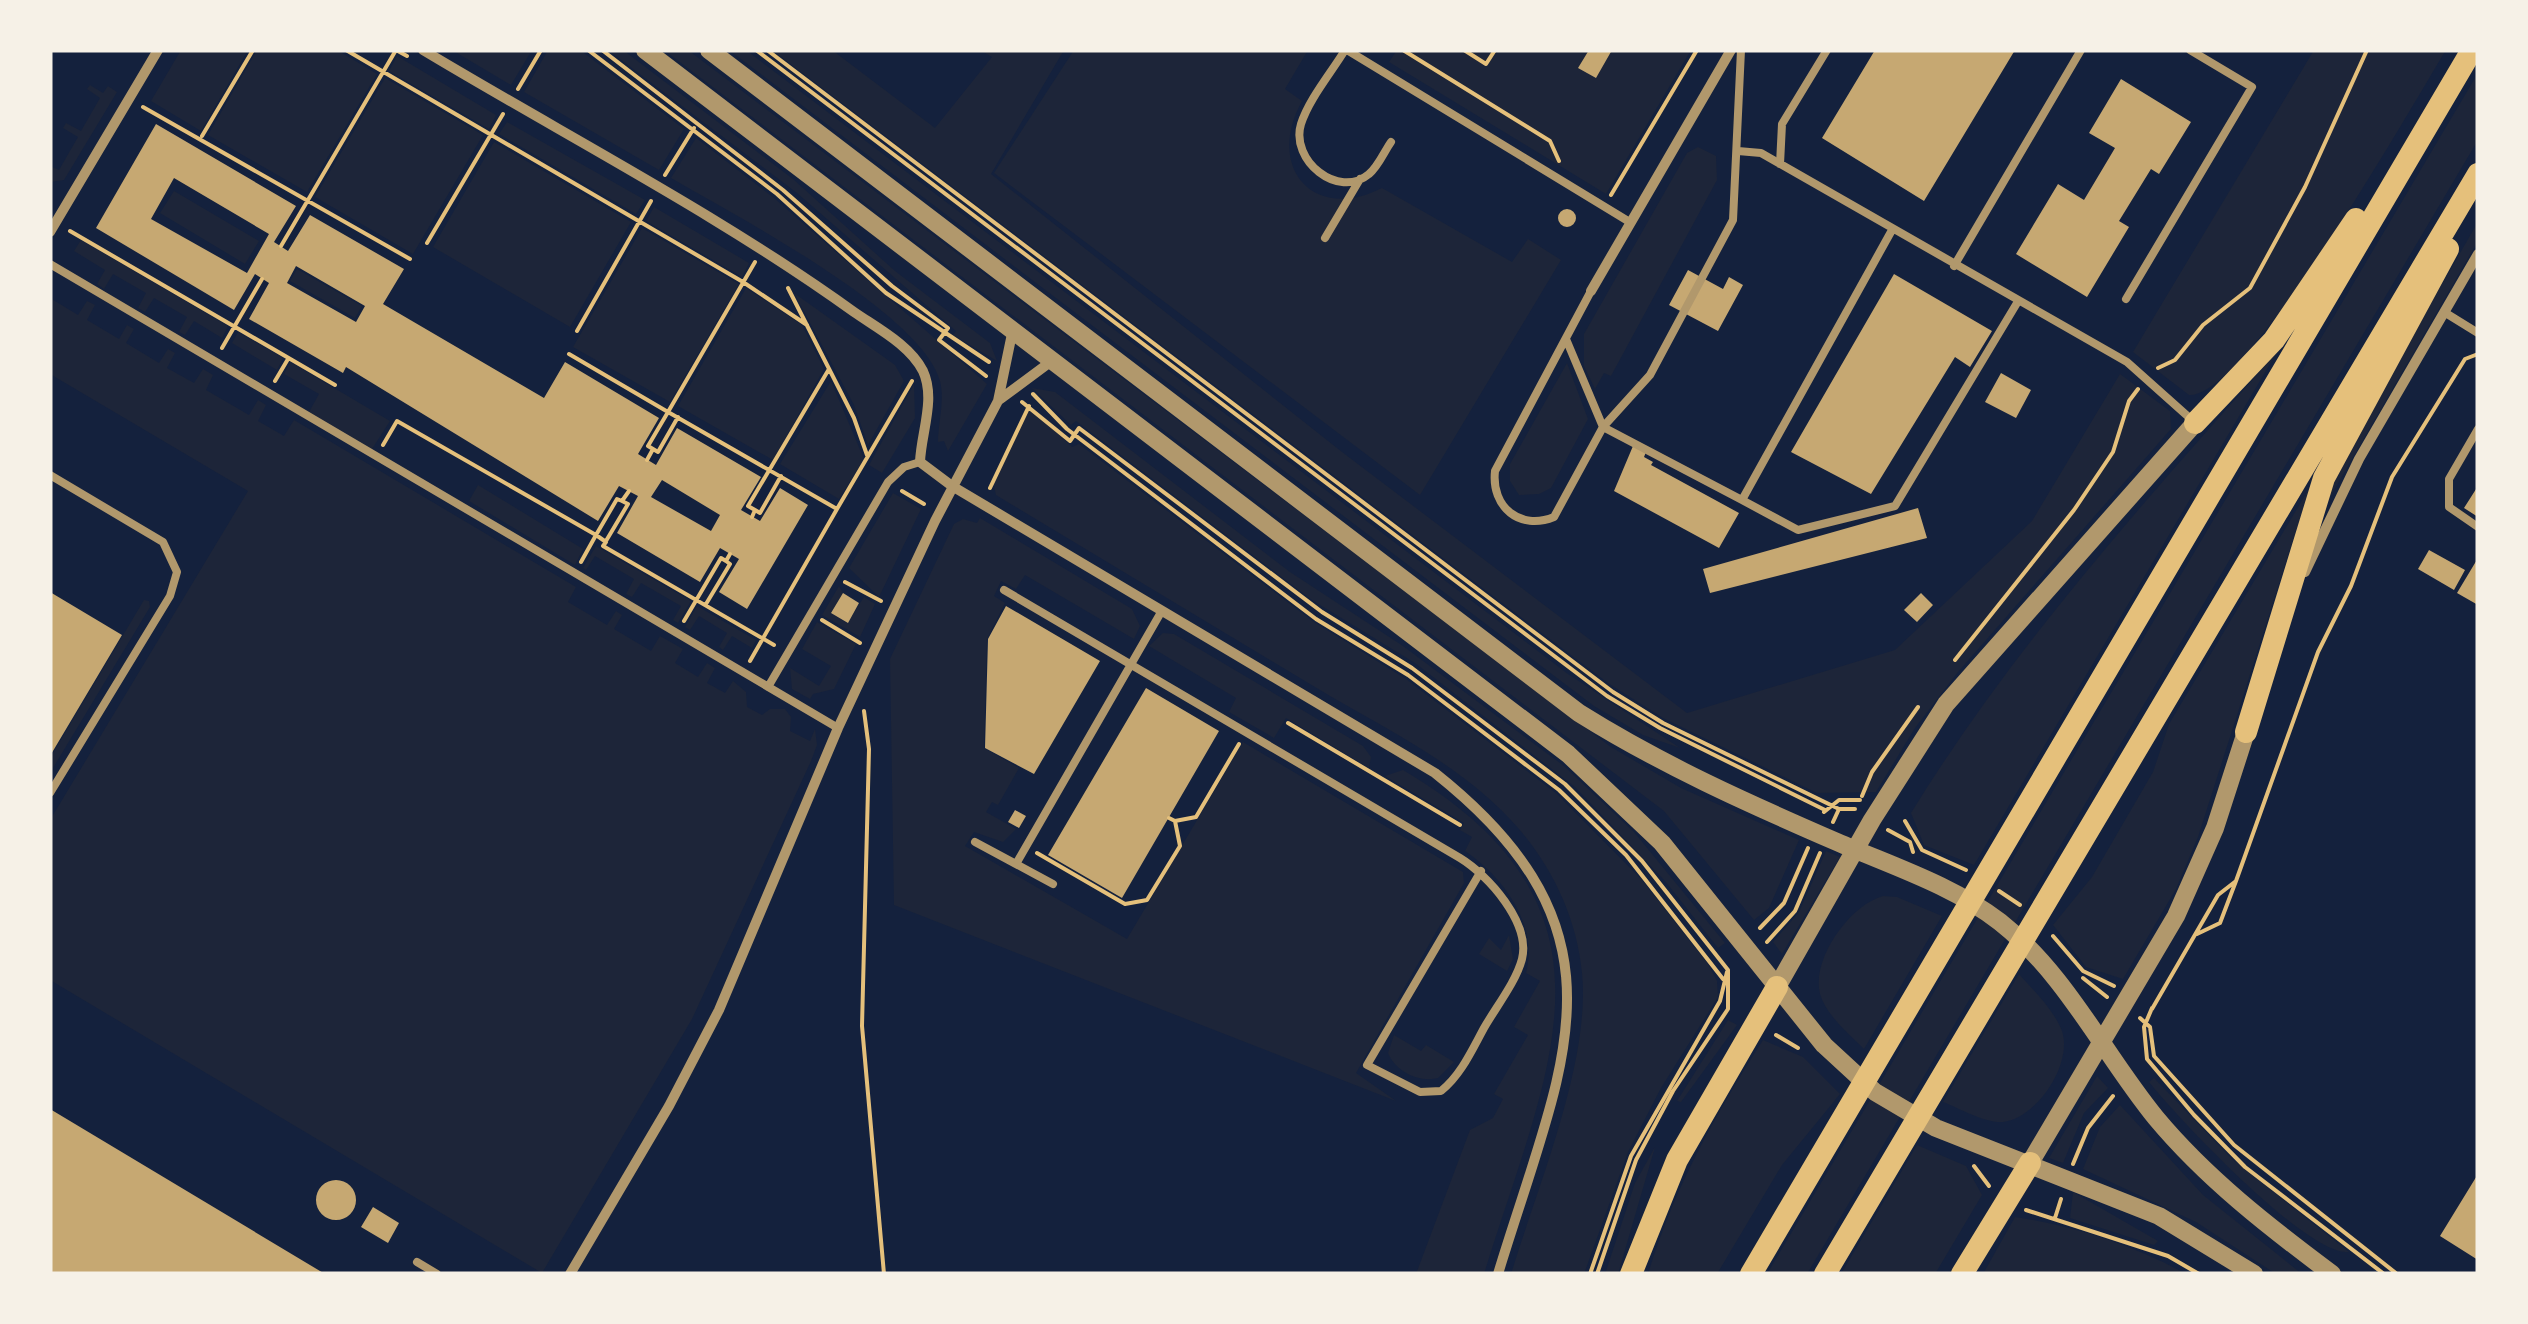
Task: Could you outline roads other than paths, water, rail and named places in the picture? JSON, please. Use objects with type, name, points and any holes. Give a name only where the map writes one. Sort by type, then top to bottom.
[{"type":"main road","points":[[1751,1274],[2472,50]]},
{"type":"main road","points":[[2196,423],[2274,340],[2451,85]]},
{"type":"main road","points":[[1824,1274],[2478,174]]},
{"type":"main road","points":[[2246,732],[2324,478],[2435,278],[2478,185]]},
{"type":"main road","points":[[1632,1274],[1676,1160],[1777,987]]},
{"type":"main road","points":[[1962,1274],[2030,1163]]},
{"type":"street","points":[[50,232],[158,50]]},
{"type":"street","points":[[422,50],[806,277],[906,350],[922,370],[927,385],[920,462],[952,486],[1160,614],[1435,773],[1473,803],[1527,863],[1562,939],[1568,988],[1566,1035],[1559,1074],[1498,1274]]},
{"type":"street","points":[[645,50],[1568,754],[1662,843],[1824,1045],[1875,1092],[1936,1128],[2158,1216],[2254,1274]]},
{"type":"street","points":[[709,50],[1568,706],[1684,775],[1932,883],[2001,923],[2053,974],[2185,1151],[2248,1208],[2332,1274]]},
{"type":"street","points":[[1591,291],[1732,50]]},
{"type":"street","points":[[2030,1163],[2198,873],[2302,579],[2334,508],[2478,254]]},
{"type":"street","points":[[1005,390],[1004,373],[1013,330]]},
{"type":"street","points":[[570,1274],[669,1106],[719,1010],[838,728],[952,486],[1005,390],[1053,360]]},
{"type":"street","points":[[1777,987],[1924,735],[1970,674],[2196,423]]},
{"type":"lane","points":[[1390,142],[1371,173],[1346,182],[1328,178],[1310,166],[1301,148],[1300,125],[1346,50],[1362,54],[1628,222]]},
{"type":"lane","points":[[1591,291],[1494,471],[1493,491],[1504,508],[1520,520],[1540,523],[1554,517],[1603,427],[1650,375],[1732,220],[1741,50]]},
{"type":"lane","points":[[1780,164],[1782,124],[1827,50]]},
{"type":"lane","points":[[1954,266],[2081,50]]},
{"type":"lane","points":[[2126,299],[2252,87],[2190,50]]},
{"type":"lane","points":[[1738,151],[1761,152],[2016,303],[2127,362],[2196,423]]},
{"type":"lane","points":[[1325,238],[1360,179]]},
{"type":"lane","points":[[1742,500],[1892,230]]},
{"type":"lane","points":[[50,264],[838,728]]},
{"type":"lane","points":[[1566,339],[1603,427],[1798,530],[1894,506],[2016,303]]},
{"type":"lane","points":[[2444,312],[2478,333]]},
{"type":"lane","points":[[2478,429],[2446,490],[2449,507],[2478,527]]},
{"type":"lane","points":[[768,687],[888,482],[904,467],[920,462]]},
{"type":"lane","points":[[50,475],[163,542],[178,572],[170,596],[50,793]]},
{"type":"lane","points":[[1004,590],[1480,871],[1495,884],[1516,926],[1522,960],[1459,1072],[1440,1091],[1420,1092],[1367,1065],[1480,871]]},
{"type":"lane","points":[[1016,864],[1160,614]]},
{"type":"lane","points":[[975,842],[1053,884]]},
{"type":"lane","points":[[416,1262],[436,1274]]}]
